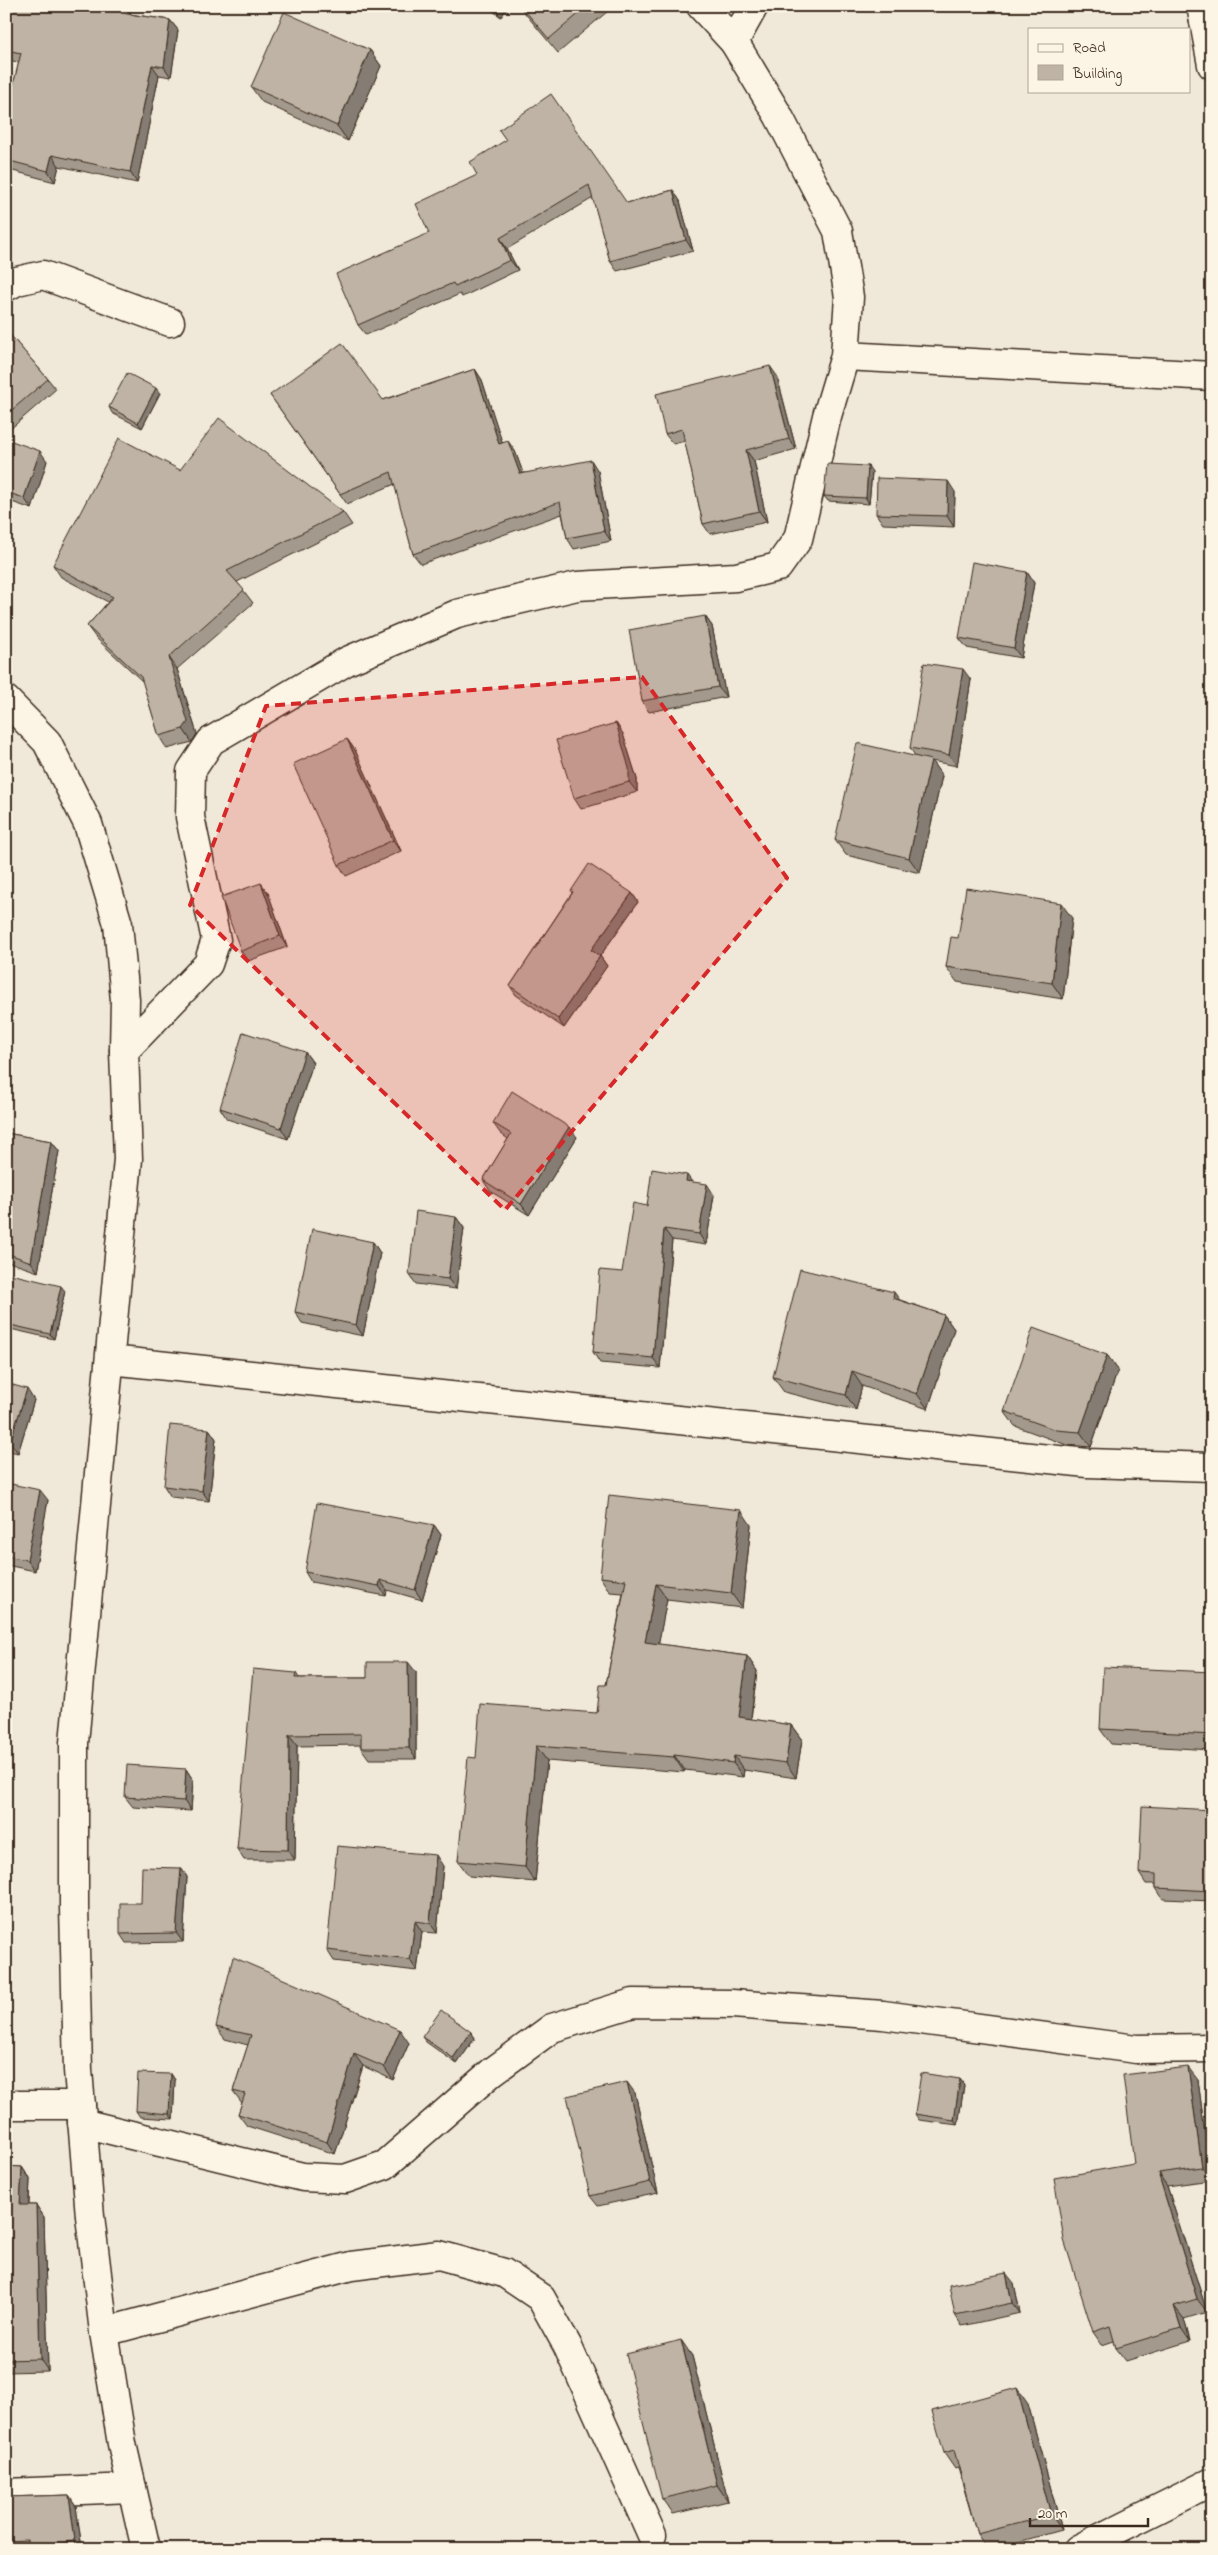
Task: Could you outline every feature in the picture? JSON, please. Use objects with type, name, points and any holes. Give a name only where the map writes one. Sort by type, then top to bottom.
[{"type":"street","points":[[124,1051],[208,964],[216,940],[190,817],[191,771],[211,741],[347,661],[457,614],[577,586],[736,577],[778,566],[798,539],[827,416],[845,356],[849,296],[838,231],[778,115],[734,42],[701,6]]},
{"type":"street","points":[[734,42],[754,6]]},
{"type":"street","points":[[1206,6],[1202,11],[1212,65]]},
{"type":"street","points":[[6,287],[17,281],[43,275],[170,322]]},
{"type":"street","points":[[845,356],[1212,376]]},
{"type":"street","points":[[6,700],[47,742],[88,824],[118,924],[126,1000],[124,1051],[128,1159],[74,1743],[74,1907],[81,2114],[104,2332],[122,2444],[146,2549]]},
{"type":"street","points":[[110,1360],[1086,1463],[1212,1467]]},
{"type":"street","points":[[6,2105],[81,2114],[303,2177],[345,2179],[385,2165],[492,2072],[552,2028],[633,2003],[732,2004],[864,2014],[1136,2049],[1212,2048]]},
{"type":"street","points":[[104,2332],[351,2266],[439,2256],[504,2272],[541,2298],[567,2345],[652,2535]]},
{"type":"street","points":[[1078,2549],[1212,2482]]},
{"type":"street","points":[[6,2493],[132,2488]]},
{"type":"highlighted area","points":[[642,677],[787,878],[505,1210],[190,905],[266,706]]},
{"type":"building","points":[[6,6],[122,6],[121,13],[170,20],[164,67],[152,65],[130,172],[52,155],[48,171],[6,160],[10,144],[6,143],[6,114],[21,53],[6,50]]},
{"type":"building","points":[[521,6],[588,6],[549,39]]},
{"type":"building","points":[[284,12],[370,50],[337,126],[251,87]]},
{"type":"building","points":[[551,94],[627,203],[673,190],[686,240],[610,261],[589,185],[500,238],[510,260],[455,286],[453,283],[358,325],[336,274],[429,233],[416,204],[477,175],[470,162],[506,140],[499,130]]},
{"type":"building","points":[[6,330],[48,379],[6,415]]},
{"type":"building","points":[[342,343],[383,400],[475,369],[499,444],[508,441],[520,474],[591,460],[604,531],[567,538],[560,502],[413,554],[391,472],[340,494],[270,395]]},
{"type":"building","points":[[770,366],[789,439],[746,450],[759,511],[703,524],[682,429],[665,434],[656,394]]},
{"type":"building","points":[[127,373],[156,388],[138,423],[109,407]]},
{"type":"building","points":[[219,418],[343,512],[227,571],[244,590],[169,657],[188,722],[183,729],[159,736],[141,677],[87,626],[113,597],[53,565],[119,438],[180,470]]},
{"type":"building","points":[[6,439],[40,451],[24,498],[6,492]]},
{"type":"building","points":[[827,464],[868,466],[866,498],[824,496]]},
{"type":"building","points":[[877,478],[948,481],[947,516],[876,514]]},
{"type":"building","points":[[972,562],[1027,572],[1014,648],[959,638]]},
{"type":"building","points":[[705,616],[718,687],[642,701],[629,630]]},
{"type":"building","points":[[924,663],[963,669],[949,755],[910,748]]},
{"type":"building","points":[[616,723],[629,768],[629,782],[574,798],[556,740]]},
{"type":"building","points":[[347,739],[393,840],[339,865],[293,764]]},
{"type":"building","points":[[857,743],[931,760],[909,858],[835,840]]},
{"type":"building","points":[[589,864],[632,893],[591,950],[600,956],[558,1019],[510,986],[573,892],[571,891]]},
{"type":"building","points":[[261,883],[280,936],[241,951],[221,897]]},
{"type":"building","points":[[966,888],[1061,903],[1052,983],[946,967],[951,937],[958,938]]},
{"type":"building","points":[[243,1032],[305,1052],[281,1128],[220,1108]]},
{"type":"building","points":[[512,1091],[569,1127],[521,1204],[483,1180],[511,1134],[493,1123]]},
{"type":"building","points":[[6,1133],[51,1141],[31,1262],[6,1253]]},
{"type":"building","points":[[652,1169],[687,1175],[686,1181],[707,1184],[699,1234],[664,1229],[653,1358],[593,1352],[600,1270],[622,1272],[633,1203],[647,1206]]},
{"type":"building","points":[[416,1211],[456,1217],[448,1279],[409,1274]]},
{"type":"building","points":[[312,1229],[373,1242],[356,1325],[295,1312]]},
{"type":"building","points":[[800,1269],[894,1292],[893,1298],[944,1315],[917,1394],[852,1371],[846,1395],[773,1377]]},
{"type":"building","points":[[6,1273],[61,1286],[50,1334],[6,1324]]},
{"type":"building","points":[[1033,1328],[1107,1355],[1080,1432],[1056,1430],[1004,1411]]},
{"type":"building","points":[[6,1383],[27,1389],[10,1442],[6,1441]]},
{"type":"building","points":[[170,1425],[209,1429],[202,1491],[164,1486]]},
{"type":"building","points":[[6,1483],[40,1490],[27,1560],[6,1556]]},
{"type":"building","points":[[609,1495],[741,1510],[731,1593],[656,1584],[645,1642],[747,1656],[739,1717],[791,1725],[786,1763],[734,1756],[733,1763],[674,1755],[674,1757],[536,1746],[525,1867],[458,1861],[468,1757],[476,1758],[480,1704],[597,1713],[600,1685],[606,1685],[626,1580],[600,1577]]},
{"type":"building","points":[[317,1503],[434,1525],[415,1590],[380,1580],[379,1586],[305,1572]]},
{"type":"building","points":[[367,1662],[408,1662],[409,1748],[361,1748],[361,1734],[289,1735],[288,1850],[237,1849],[253,1669],[296,1673],[295,1678],[367,1678]]},
{"type":"building","points":[[1103,1667],[1212,1672],[1212,1735],[1100,1729]]},
{"type":"building","points":[[127,1765],[186,1769],[184,1801],[125,1797]]},
{"type":"building","points":[[1142,1806],[1212,1810],[1212,1891],[1156,1888],[1156,1874],[1139,1873]]},
{"type":"building","points":[[337,1846],[436,1855],[430,1923],[415,1921],[410,1960],[327,1950]]},
{"type":"building","points":[[142,1867],[181,1868],[176,1933],[120,1934],[120,1903],[141,1903]]},
{"type":"building","points":[[233,1957],[400,2030],[384,2067],[354,2054],[327,2142],[238,2114],[245,2094],[233,2091],[251,2035],[216,2027]]},
{"type":"building","points":[[441,2010],[471,2032],[453,2058],[422,2037]]},
{"type":"building","points":[[1188,2067],[1202,2167],[1158,2173],[1197,2299],[1174,2306],[1181,2328],[1116,2348],[1110,2326],[1093,2332],[1064,2240],[1054,2178],[1134,2164],[1123,2075]]},
{"type":"building","points":[[138,2073],[171,2074],[169,2114],[136,2111]]},
{"type":"building","points":[[921,2073],[960,2079],[954,2120],[915,2114]]},
{"type":"building","points":[[627,2082],[650,2182],[590,2196],[567,2096]]},
{"type":"building","points":[[6,2166],[22,2167],[20,2205],[36,2205],[40,2359],[6,2360]]},
{"type":"building","points":[[1006,2273],[1012,2303],[955,2315],[949,2285]]},
{"type":"building","points":[[681,2340],[717,2485],[662,2499],[626,2354]]},
{"type":"building","points":[[1017,2388],[1051,2515],[977,2534],[954,2450],[944,2453],[932,2411]]},
{"type":"building","points":[[69,2495],[75,2541],[28,2547],[27,2540],[6,2541],[6,2497]]}]
